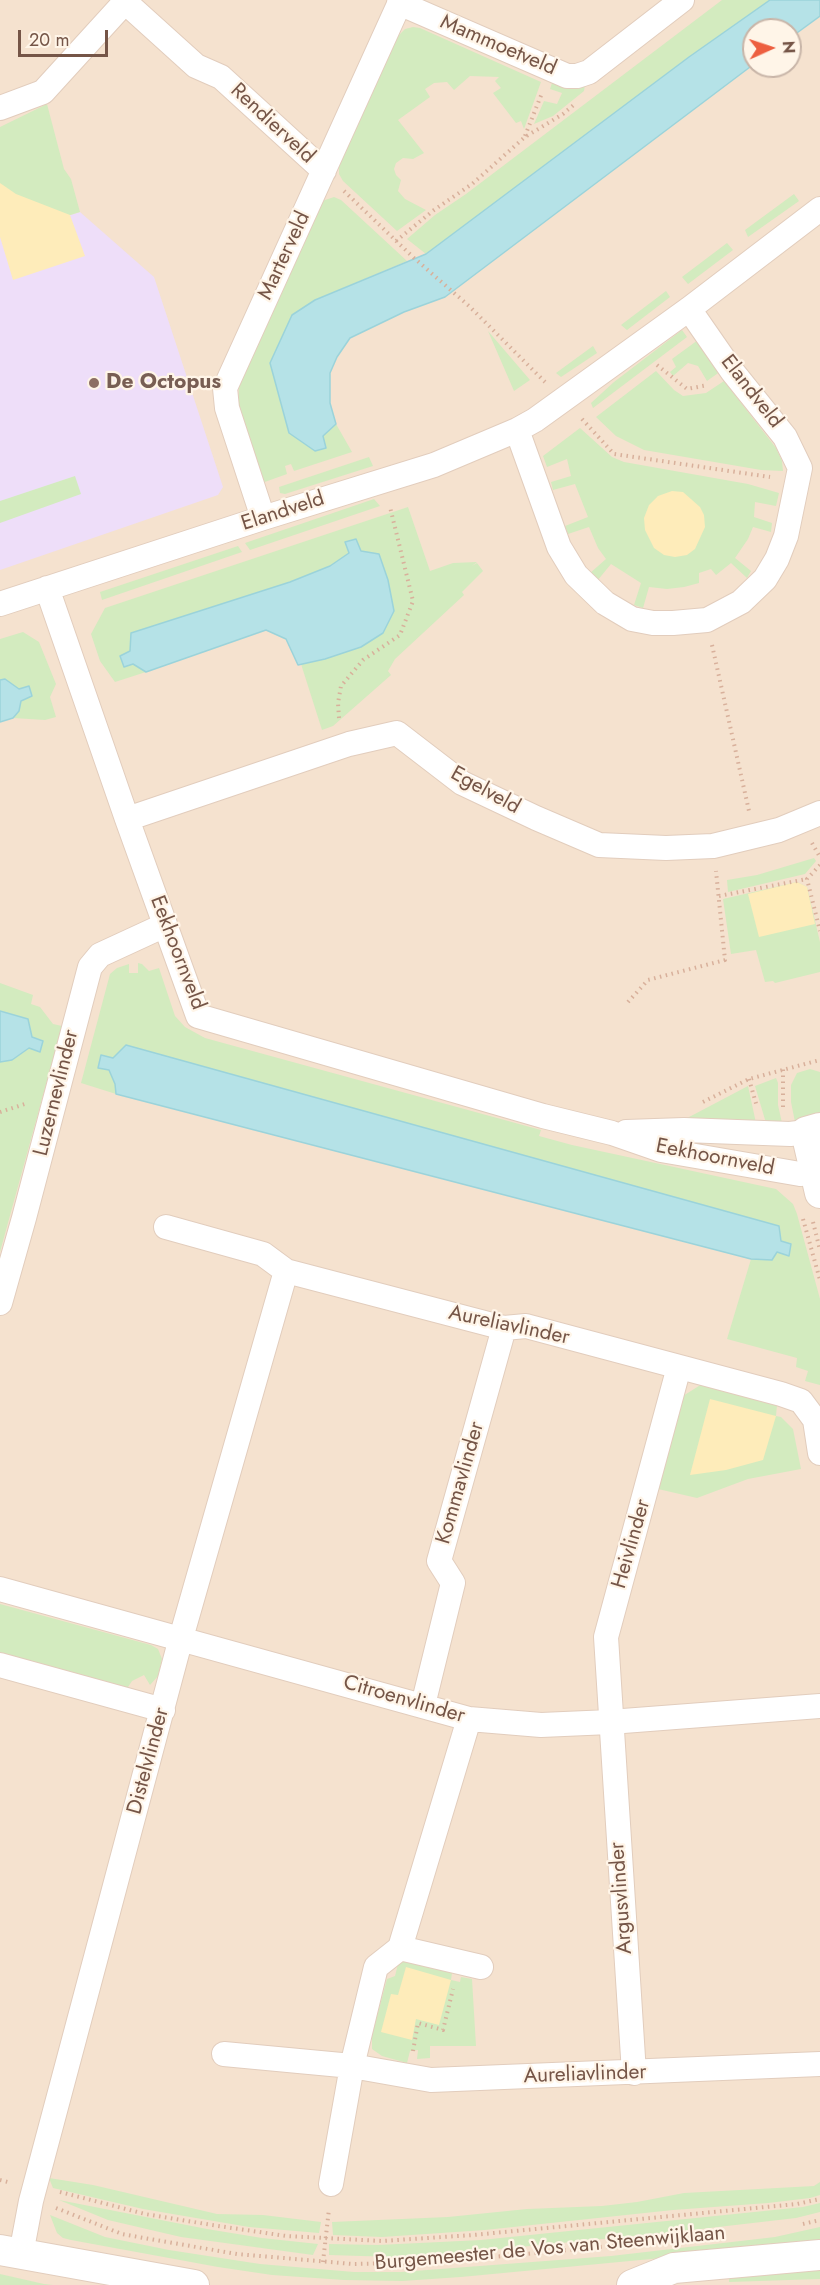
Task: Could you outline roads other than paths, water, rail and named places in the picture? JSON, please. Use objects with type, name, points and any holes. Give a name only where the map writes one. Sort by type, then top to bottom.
[{"type":"street","name":"Mammoetveld","points":[[400,2],[567,76],[589,72],[682,0]]},
{"type":"street","points":[[0,108],[43,92],[124,1]]},
{"type":"street","name":"Rendierveld","points":[[124,1],[196,66],[221,76],[324,171]]},
{"type":"street","name":"Marterveld","points":[[263,518],[227,408],[225,388],[400,2]]},
{"type":"street","name":"Elandveld","points":[[0,604],[434,465],[517,430],[564,400],[820,209]]},
{"type":"street","name":"Elandveld","points":[[517,430],[559,547],[576,575],[605,603],[632,619],[653,623],[707,620],[741,602],[765,579],[777,559],[786,536],[800,468],[785,437],[732,371],[688,309]]},
{"type":"street","name":"Eekhoornveld","points":[[47,588],[198,1016],[543,1116],[612,1133],[661,1150],[818,1179]]},
{"type":"street","name":"Egelveld","points":[[127,819],[349,744],[397,733],[462,783],[536,818],[599,844],[666,848],[713,846],[755,838],[820,813]]},
{"type":"street","name":"Luzernevlinder","points":[[0,1303],[90,968],[100,955],[165,925]]},
{"type":"street","name":"Eekhoornveld","points":[[612,1133],[684,1130],[790,1134],[813,1130]]},
{"type":"street","points":[[813,1130],[818,1179]]},
{"type":"street","name":"Aureliavlinder","points":[[166,1227],[262,1254],[286,1271],[504,1328],[526,1326],[782,1394],[801,1401],[815,1420],[820,1453]]},
{"type":"street","name":"Distelvlinder","points":[[10,2252],[33,2194],[182,1638],[286,1271]]},
{"type":"street","name":"Kommavlinder","points":[[423,1705],[453,1583],[439,1561],[504,1328]]},
{"type":"street","name":"Heivlinder","points":[[610,1722],[606,1637],[679,1367]]},
{"type":"street","name":"Citroenvlinder","points":[[0,1589],[469,1719],[541,1725],[820,1706]]},
{"type":"street","points":[[0,1665],[163,1710]]},
{"type":"street","points":[[331,2184],[352,2066],[376,1967],[400,1948],[469,1719]]},
{"type":"street","name":"Argusvlinder","points":[[610,1722],[634,2073]]},
{"type":"street","points":[[400,1948],[470,1964]]},
{"type":"street","name":"Aureliavlinder","points":[[224,2054],[352,2066],[431,2080],[820,2064]]},
{"type":"street","points":[[10,2252],[194,2285]]},
{"type":"street","name":"Burgemeester de Vos van Steenwijklaan","points":[[632,2285],[674,2268],[820,2255]]},
{"type":"water","points":[[770,0],[820,0],[820,16],[802,29],[802,18],[744,18]]},
{"type":"water","points":[[742,20],[742,73],[445,297],[404,312],[350,338],[337,357],[330,373],[330,403],[336,424],[323,436],[326,448],[315,451],[289,433],[270,363],[292,315],[315,300],[426,254]]},
{"type":"water","points":[[356,539],[361,551],[379,554],[388,580],[394,611],[383,633],[361,647],[298,665],[286,639],[266,630],[146,672],[133,664],[124,667],[120,656],[130,651],[131,633],[290,582],[330,566],[349,553],[345,542]]},
{"type":"water","points":[[5,679],[19,689],[29,686],[32,696],[21,701],[19,711],[13,718],[0,722],[0,680]]},
{"type":"water","points":[[0,1011],[28,1019],[32,1037],[43,1041],[40,1052],[29,1048],[12,1060],[0,1062]]},
{"type":"water","points":[[126,1045],[779,1226],[781,1241],[791,1244],[789,1256],[777,1252],[772,1260],[751,1259],[116,1094],[115,1084],[109,1070],[98,1068],[101,1055],[113,1058]]},
{"type":"place","name":"De Octopus","points":[[94,383]]}]
